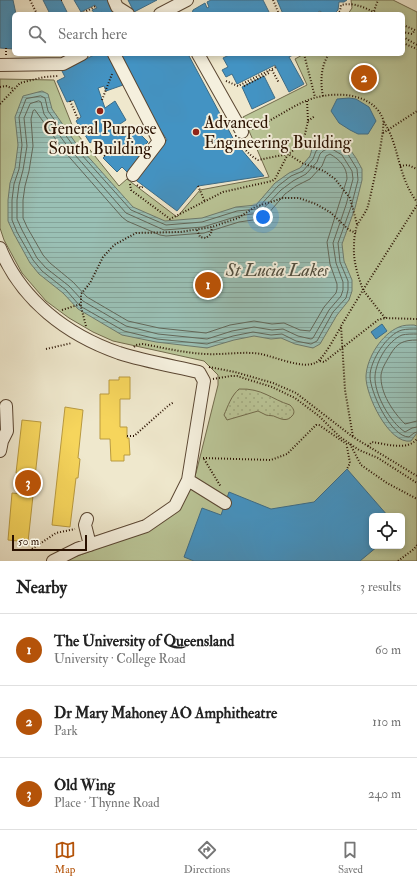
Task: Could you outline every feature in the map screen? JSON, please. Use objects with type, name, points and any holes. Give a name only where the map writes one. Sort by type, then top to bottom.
[{"type":"street","points":[[114,0],[117,7],[125,12]]},
{"type":"street","points":[[174,11],[187,0]]},
{"type":"street","points":[[0,65],[63,64],[78,56]]},
{"type":"street","points":[[115,56],[159,141],[148,154],[148,158],[131,177]]},
{"type":"street","points":[[199,56],[242,132]]},
{"type":"street","points":[[0,248],[3,264],[20,285],[50,316],[71,330],[96,344],[120,353],[202,373],[188,480],[176,506],[146,526],[90,545],[53,561]]},
{"type":"street","points":[[0,451],[2,441],[7,431],[6,406]]},
{"type":"street","points":[[188,480],[224,497]]},
{"type":"street","points":[[87,523],[90,545]]},
{"type":"path","points":[[30,0],[36,12]]},
{"type":"path","points":[[273,0],[279,12]]},
{"type":"path","points":[[374,12],[378,0]]},
{"type":"path","points":[[339,12],[341,4],[346,4],[359,5],[372,12]]},
{"type":"path","points":[[86,12],[96,6]]},
{"type":"path","points":[[405,26],[415,30],[408,40]]},
{"type":"path","points":[[405,32],[412,34]]},
{"type":"path","points":[[405,38],[417,45]]},
{"type":"path","points":[[405,44],[417,49]]},
{"type":"path","points":[[304,56],[315,98]]},
{"type":"path","points":[[323,96],[321,86],[323,69],[328,56]]},
{"type":"path","points":[[210,75],[238,86],[276,68]]},
{"type":"path","points":[[272,70],[278,83]]},
{"type":"path","points":[[244,86],[269,73],[268,71]]},
{"type":"path","points":[[102,100],[112,72]]},
{"type":"path","points":[[0,104],[20,83],[44,77],[58,76]]},
{"type":"path","points":[[0,87],[6,86],[14,89]]},
{"type":"path","points":[[307,100],[308,121],[305,134],[294,150],[288,154],[258,160],[251,156],[243,146],[242,132],[254,128],[307,100],[340,94],[357,96],[376,108],[384,120],[392,137],[409,191],[417,202]]},
{"type":"path","points":[[70,101],[77,118],[80,115]]},
{"type":"path","points":[[383,134],[388,129],[417,111]]},
{"type":"path","points":[[308,121],[315,116]]},
{"type":"path","points":[[384,120],[383,134],[367,208],[358,224],[354,245],[356,268],[363,290],[385,318]]},
{"type":"path","points":[[93,141],[106,156]]},
{"type":"path","points":[[131,177],[131,190],[170,219],[223,192],[268,183],[275,179],[288,154]]},
{"type":"path","points":[[288,154],[302,163],[324,171],[335,179],[350,198],[358,224]]},
{"type":"path","points":[[400,166],[408,166],[417,169]]},
{"type":"path","points":[[198,186],[205,202]]},
{"type":"path","points":[[88,332],[84,322],[81,294],[90,283],[103,257],[114,245],[136,233],[180,232],[212,227],[238,218],[255,207],[274,200],[283,198],[299,198],[330,212],[349,230],[356,233]]},
{"type":"path","points":[[132,349],[136,345],[143,344],[185,353],[261,354],[304,365],[313,364],[320,360],[417,205]]},
{"type":"path","points":[[196,230],[200,237],[206,238],[211,234],[212,227]]},
{"type":"path","points":[[57,312],[81,304]]},
{"type":"path","points":[[320,360],[324,362],[378,320],[385,318],[417,319]]},
{"type":"path","points":[[341,326],[345,390],[353,436]]},
{"type":"path","points":[[46,349],[68,344]]},
{"type":"path","points":[[202,373],[235,372],[273,383],[296,393],[353,436],[417,476]]},
{"type":"path","points":[[202,373],[237,376],[272,387],[295,398],[319,416],[348,445],[361,465],[387,483],[417,498]]},
{"type":"path","points":[[127,436],[134,436],[174,402]]},
{"type":"path","points":[[224,497],[204,458],[271,460],[287,454],[316,425],[319,425],[348,445],[378,458],[417,483]]},
{"type":"path","points":[[368,446],[372,442],[404,446],[413,443],[417,439]]},
{"type":"path","points":[[348,445],[350,463],[348,470]]},
{"type":"path","points":[[32,549],[56,533],[87,523]]},
{"type":"path","points":[[398,561],[417,546]]},
{"type":"green space","points":[[351,0],[393,0],[417,12],[417,561],[64,561],[141,532],[178,511],[196,473],[218,385],[218,375],[204,361],[113,341],[93,332],[69,318],[46,301],[22,273],[4,240],[0,228],[0,79],[54,80],[74,130],[119,186],[127,179],[177,217],[200,190],[269,177],[243,117],[307,85],[295,59],[300,56],[405,56],[405,12],[349,12],[352,8]]},
{"type":"green space","points":[[239,389],[254,390],[290,405],[294,410],[294,413],[290,418],[284,420],[258,411],[227,420],[224,415],[232,398]]},
{"type":"water","name":"St Lucia Lakes","points":[[42,91],[48,94],[52,109],[75,142],[133,207],[165,221],[202,218],[236,207],[256,205],[275,183],[289,173],[300,168],[310,156],[312,149],[317,144],[327,138],[336,140],[349,148],[362,169],[362,180],[355,208],[342,244],[344,261],[352,280],[352,291],[349,300],[337,315],[320,344],[313,348],[295,344],[281,338],[271,339],[254,336],[207,348],[156,342],[122,335],[78,309],[63,293],[39,274],[30,263],[8,221],[8,200],[18,145],[15,117],[23,96]]},
{"type":"water","points":[[404,325],[417,326],[417,433],[411,441],[403,440],[395,435],[380,417],[374,406],[366,376],[372,354],[381,341],[393,330],[399,327]]},
{"type":"building: Homes","points":[[119,377],[130,377],[130,399],[120,399],[120,427],[127,427],[130,455],[124,455],[124,461],[111,461],[110,439],[100,439],[100,394],[109,394],[109,380],[119,380]]},
{"type":"building: Homes","points":[[65,407],[83,410],[78,458],[80,459],[78,478],[76,478],[70,527],[52,525]]},
{"type":"building: Homes","points":[[22,420],[41,422],[28,542],[8,540],[12,493],[21,494],[23,474],[16,473]]},
{"type":"building: Schools","points":[[0,0],[13,0],[16,12],[12,12],[12,49],[0,48]]},
{"type":"building: Schools","points":[[43,0],[61,0],[67,12],[49,12]]},
{"type":"building: Schools","points":[[74,0],[108,0],[115,12],[94,12],[92,10],[97,8],[95,5],[81,12]]},
{"type":"building: Schools","points":[[128,0],[157,0],[134,12]]},
{"type":"building: Schools","points":[[211,0],[263,0],[269,12],[192,12],[193,10],[205,3],[207,8],[209,7],[207,2]]},
{"type":"building: Schools","points":[[277,0],[347,0],[344,2],[339,2],[338,10],[336,12],[282,12]]},
{"type":"building: Schools","name":"General Purpose South Building","points":[[92,56],[111,56],[126,84],[106,91],[104,86],[98,88],[105,108],[115,101],[126,120],[117,126],[121,131],[125,135],[133,127],[148,142],[140,150],[145,154],[129,174],[122,167],[117,172],[103,158],[108,153],[95,139],[90,143],[76,121],[81,117],[74,100],[67,102],[57,81],[65,77],[62,71]]},
{"type":"building: Schools","name":"Advanced Engineering Building","points":[[118,56],[189,56],[235,142],[264,176],[198,186],[177,211],[133,178],[167,140],[162,132],[160,133]]},
{"type":"building: Schools","points":[[227,56],[291,56],[289,57],[304,84],[289,92],[275,65],[237,84],[232,74],[226,77],[222,70],[228,67],[223,58]]},
{"type":"building: Schools","points":[[264,76],[275,98],[252,109],[242,87]]},
{"type":"building: Schools","points":[[337,99],[356,99],[369,107],[376,121],[368,134],[358,134],[350,130],[339,123],[331,111]]},
{"type":"building: Schools","points":[[382,324],[387,331],[376,339],[371,332]]},
{"type":"building: Schools","points":[[347,469],[385,513],[369,513],[369,549],[374,549],[360,561],[194,561],[184,557],[202,508],[221,515],[229,492],[271,509],[314,502]]},
{"type":"place","name":"Dr Mary Mahoney AO Amphitheatre","points":[[364,78]]},
{"type":"place","name":"General Purpose South Building","points":[[100,111]]},
{"type":"place","name":"Advanced Engineering Building","points":[[196,132]]},
{"type":"place","name":"The University of Queensland","points":[[208,285]]},
{"type":"place","name":"Old Wing","points":[[28,483]]}]
